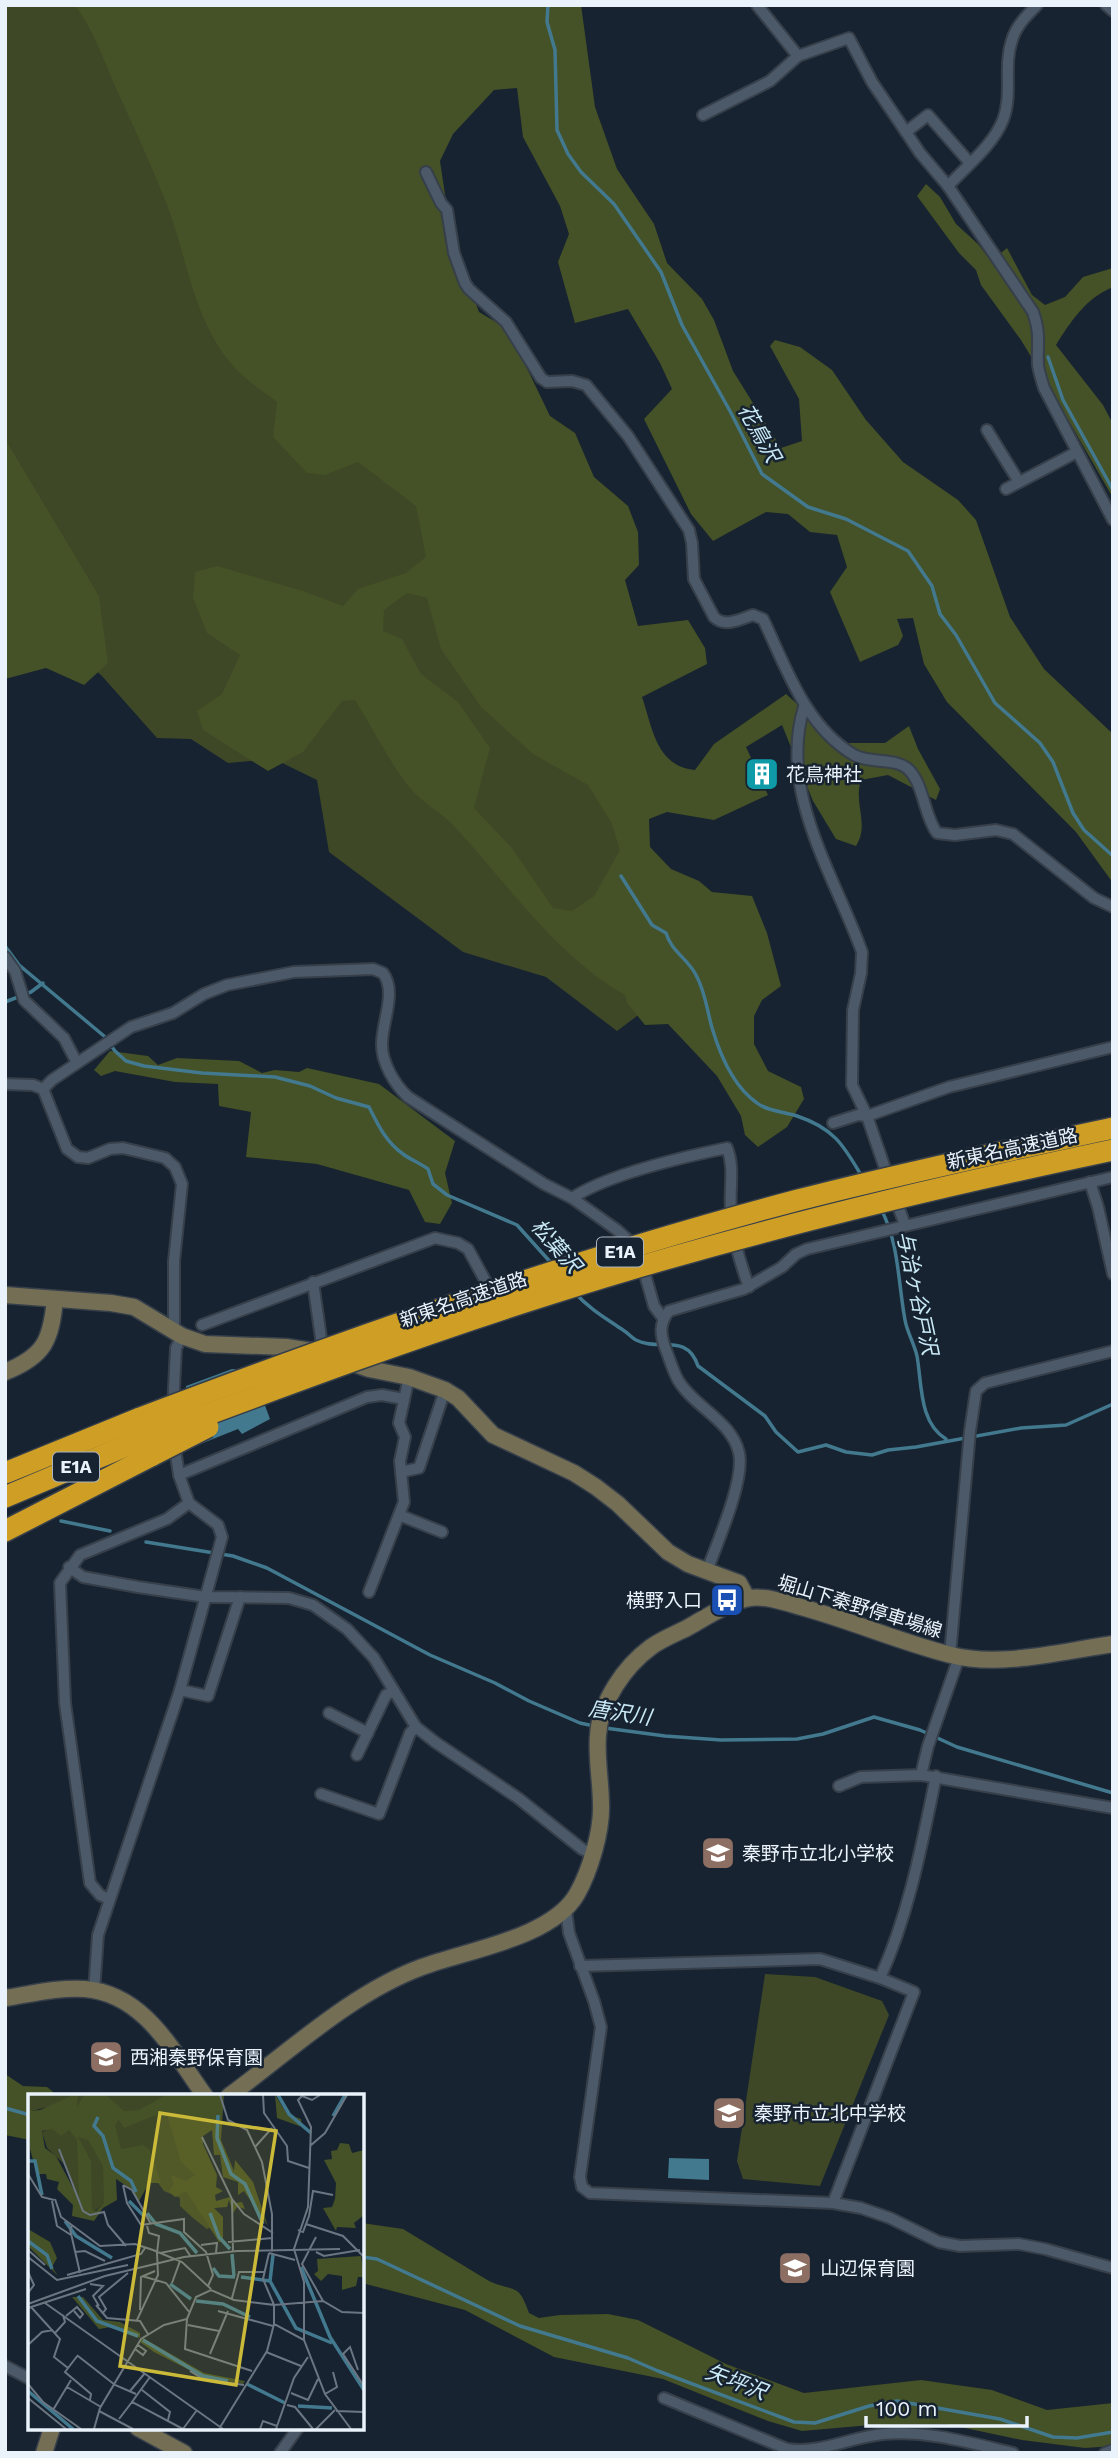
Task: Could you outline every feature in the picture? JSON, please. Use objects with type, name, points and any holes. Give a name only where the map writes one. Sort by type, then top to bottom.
[{"type":"highway","name":"新東名高速道路","points":[[5,1497],[434,1310],[796,1200],[924,1168],[1113,1128]]},
{"type":"highway","name":"新東名高速道路","points":[[5,1474],[146,1437],[477,1318],[683,1254],[928,1189],[1113,1150]]},
{"type":"highway","points":[[5,1459],[146,1437]]},
{"type":"highway","points":[[5,1531],[146,1437]]},
{"type":"street","points":[[757,5],[798,56]]},
{"type":"street","points":[[948,186],[990,142],[1002,122],[1008,103],[1012,40],[1023,19],[1037,5]]},
{"type":"street","points":[[1106,5],[1113,11]]},
{"type":"street","points":[[703,115],[770,81],[798,56],[849,38],[872,82],[920,153],[948,186],[1033,312],[1038,325],[1038,366],[1044,388],[1113,520]]},
{"type":"street","points":[[906,132],[929,115],[970,163]]},
{"type":"street","points":[[426,172],[434,192],[447,210],[454,253],[469,289],[506,322],[541,378],[547,382],[572,381],[586,385],[628,436],[689,530],[694,579],[714,617],[726,624],[753,614],[763,619],[804,707],[855,755],[906,767],[913,774],[937,833],[955,835],[996,830],[1013,834],[1094,898],[1113,907]]},
{"type":"street","points":[[987,430],[1019,482]]},
{"type":"street","points":[[1006,489],[1077,452]]},
{"type":"street","points":[[804,707],[800,721],[798,754],[800,788],[810,824],[862,952],[861,973],[853,1010],[852,1084],[867,1116],[901,1226]]},
{"type":"street","points":[[5,957],[15,971],[22,996],[64,1038],[77,1063]]},
{"type":"street","points":[[43,1089],[131,1027],[173,1013],[204,994],[227,985],[294,972],[373,969],[383,973],[389,996],[382,1044],[386,1061],[400,1090],[544,1184],[572,1198],[617,1230],[637,1249],[654,1306],[663,1318],[663,1340],[678,1380],[729,1432],[740,1455],[739,1478],[707,1572]]},
{"type":"street","points":[[833,1123],[858,1115],[867,1116],[949,1087],[1113,1047]]},
{"type":"street","points":[[5,1084],[33,1085],[43,1089],[67,1150],[78,1157],[88,1158],[110,1149],[123,1148],[166,1158],[175,1167],[182,1184],[174,1261],[178,1333],[172,1389],[174,1449],[178,1475],[189,1503],[218,1525],[222,1537],[180,1690],[98,1935],[94,1991]]},
{"type":"street","points":[[572,1198],[587,1189],[667,1162],[727,1149],[732,1169],[730,1206],[733,1233],[749,1286]]},
{"type":"street","points":[[663,1318],[670,1311],[726,1296],[749,1286],[807,1249],[1113,1177]]},
{"type":"street","points":[[1090,1182],[1113,1274]]},
{"type":"street","points":[[202,1325],[435,1238],[458,1243],[467,1249],[504,1315]]},
{"type":"street","points":[[313,1282],[323,1353]]},
{"type":"street","points":[[5,1295],[134,1307],[178,1333],[205,1344],[286,1346],[323,1353],[445,1390],[458,1398],[493,1435],[574,1473],[618,1504],[668,1552],[688,1564],[739,1583],[747,1598]]},
{"type":"street","points":[[5,1372],[26,1363],[41,1350],[52,1329],[55,1299]]},
{"type":"street","points":[[921,1775],[954,1656],[970,1436],[976,1391],[985,1383],[1113,1351]]},
{"type":"street","points":[[369,1592],[404,1502],[400,1461],[405,1437],[398,1423],[409,1377]]},
{"type":"street","points":[[401,1472],[419,1468],[445,1390]]},
{"type":"street","points":[[178,1475],[367,1397],[382,1395],[404,1399]]},
{"type":"street","points":[[109,1899],[100,1895],[90,1883],[65,1703],[60,1583],[80,1555],[167,1519],[189,1503]]},
{"type":"street","points":[[399,1515],[442,1532]]},
{"type":"street","points":[[69,1567],[83,1577],[206,1597],[289,1598],[313,1605],[347,1629],[374,1658],[416,1727],[518,1798],[592,1854]]},
{"type":"street","points":[[180,1690],[208,1696],[240,1597]]},
{"type":"street","name":"堀山下秦野停車場線","points":[[566,1910],[578,1893],[592,1854],[601,1808],[598,1735],[601,1716],[613,1690],[649,1648],[747,1598],[769,1598],[833,1615],[954,1656],[1003,1660],[1113,1644]]},
{"type":"street","points":[[357,1755],[386,1695],[394,1691]]},
{"type":"street","points":[[329,1713],[368,1732]]},
{"type":"street","points":[[321,1794],[379,1814],[410,1733],[416,1727]]},
{"type":"street","points":[[880,1978],[906,1910],[936,1776]]},
{"type":"street","points":[[839,1786],[861,1777],[936,1776],[1113,1808]]},
{"type":"street","points":[[232,2094],[354,2003],[390,1981],[421,1967],[519,1935],[566,1910],[569,1933],[601,2027],[580,2176],[582,2187],[590,2193],[833,2203],[861,2207],[939,2242],[960,2246],[1019,2244],[1113,2268]]},
{"type":"street","points":[[580,1966],[820,1959],[914,1992],[833,2203]]},
{"type":"street","points":[[5,1998],[58,1990],[94,1991],[119,1997],[152,2023],[204,2094]]},
{"type":"street","points":[[5,2366],[28,2378]]},
{"type":"street","points":[[664,2398],[787,2449],[803,2451],[861,2437],[887,2434],[944,2437],[1013,2453]]},
{"type":"street","points":[[44,2453],[51,2430]]},
{"type":"street","points":[[142,2430],[184,2453]]},
{"type":"street","points":[[280,2453],[297,2430]]},
{"type":"street","points":[[1105,2453],[1113,2450]]},
{"type":"green space","points":[[5,5],[96,5],[375,459],[439,515],[614,773],[653,1004],[617,1031],[546,977],[463,952],[329,852],[317,780],[274,759],[228,763],[191,739],[157,738],[102,676],[5,591]]},
{"type":"green space","points":[[75,5],[581,5],[595,107],[617,169],[654,224],[667,263],[702,299],[714,320],[733,371],[781,448],[802,441],[799,399],[770,346],[775,340],[800,347],[832,370],[866,420],[903,462],[958,500],[976,520],[1010,617],[1044,669],[1113,734],[1113,883],[1076,832],[947,702],[924,664],[913,618],[897,619],[903,636],[898,645],[860,662],[830,592],[847,567],[837,535],[810,532],[788,514],[766,512],[713,541],[691,514],[644,419],[672,389],[628,309],[575,323],[558,262],[569,234],[560,206],[523,137],[517,88],[494,90],[453,134],[440,161],[451,235],[479,312],[508,329],[550,416],[575,433],[594,477],[628,506],[638,532],[639,565],[625,580],[638,626],[688,620],[705,648],[707,664],[642,697],[653,733],[664,754],[682,767],[695,770],[714,744],[786,694],[841,743],[885,743],[909,726],[940,789],[936,800],[888,775],[861,780],[860,838],[856,846],[836,839],[813,801],[782,725],[746,747],[768,795],[714,820],[667,812],[649,819],[650,847],[671,869],[699,881],[712,892],[752,896],[767,933],[781,986],[762,1000],[754,1016],[754,1044],[768,1071],[801,1087],[804,1099],[787,1127],[758,1147],[745,1135],[741,1116],[717,1076],[668,1024],[645,1025],[627,1003],[625,995],[599,978],[554,939],[454,826],[409,787],[355,700],[342,701],[303,752],[268,771],[203,730],[197,711],[222,694],[240,655],[207,633],[193,598],[195,572],[217,566],[303,591],[343,606],[358,589],[406,573],[426,557],[416,506],[358,462],[325,475],[307,473],[273,437],[277,402],[234,367],[217,345],[193,290],[176,232],[151,165],[97,44]],"holes":[[[407,593],[427,598],[441,649],[481,707],[533,754],[588,785],[611,822],[620,850],[594,896],[572,911],[553,908],[512,848],[474,808],[490,748],[458,702],[421,674],[402,639],[383,631],[384,610]]]},
{"type":"green space","points":[[926,184],[940,197],[956,224],[978,244],[991,261],[1007,248],[1032,295],[1045,305],[1065,297],[1083,277],[1113,268],[1113,287],[1087,304],[1056,345],[1103,405],[1113,424],[1113,498],[1021,340],[981,285],[976,270],[959,253],[917,196]]},
{"type":"green space","points":[[5,439],[99,596],[108,663],[84,685],[46,668],[5,679]]},
{"type":"green space","points":[[110,1051],[148,1056],[158,1065],[177,1058],[239,1061],[262,1073],[275,1070],[299,1072],[307,1068],[379,1084],[455,1141],[445,1173],[452,1203],[440,1224],[425,1222],[409,1190],[317,1164],[246,1157],[251,1112],[219,1106],[218,1084],[175,1082],[115,1071],[101,1076],[94,1070]]},
{"type":"green space","points":[[765,1974],[815,1977],[882,2001],[889,2015],[820,2186],[743,2179],[737,2161]]},
{"type":"green space","points":[[5,2074],[23,2086],[47,2087],[56,2094],[28,2094],[28,2140],[5,2135]]},
{"type":"green space","points":[[364,2223],[403,2229],[489,2281],[519,2292],[529,2313],[539,2318],[608,2314],[638,2320],[726,2364],[804,2393],[921,2380],[992,2390],[1047,2410],[1113,2403],[1113,2446],[1085,2448],[1022,2440],[946,2424],[871,2425],[802,2431],[768,2421],[663,2379],[554,2357],[465,2310],[364,2284]]},
{"type":"water","points":[[232,1369],[252,1370],[270,1419],[242,1434],[238,1429],[188,1449],[184,1432],[186,1386]]},
{"type":"water","points":[[669,2158],[709,2159],[709,2180],[668,2178]]},
{"type":"waterway","name":"花鳥沢","points":[[548,5],[547,22],[555,50],[557,130],[568,154],[581,172],[614,204],[661,272],[682,325],[762,474],[808,507],[846,519],[908,551],[932,586],[940,614],[956,635],[995,703],[1040,743],[1053,762],[1073,813],[1084,830],[1113,856]]},
{"type":"waterway","points":[[1048,357],[1063,400],[1113,490]]},
{"type":"waterway","name":"与治ヶ谷戸沢","points":[[621,876],[652,925],[666,933],[696,975],[720,1051],[729,1071],[742,1089],[761,1106],[820,1126],[836,1138],[861,1175]]},
{"type":"waterway","name":"松葉沢","points":[[5,946],[19,965],[104,1036],[126,1061],[144,1066],[202,1073],[275,1077],[369,1107],[387,1139],[403,1154],[428,1169],[433,1184],[447,1195],[517,1225],[553,1265]]},
{"type":"waterway","points":[[5,1002],[31,992],[43,983]]},
{"type":"waterway","name":"与治ヶ谷戸沢","points":[[881,1209],[895,1249],[905,1320],[917,1356],[926,1413],[937,1432],[946,1439]]},
{"type":"waterway","name":"松葉沢","points":[[575,1293],[592,1309],[636,1340],[687,1349],[698,1366],[765,1416],[776,1432],[798,1452],[826,1445],[846,1452],[872,1455],[1021,1428],[1066,1425],[1113,1404]]},
{"type":"waterway","name":"唐沢川","points":[[61,1521],[110,1531]]},
{"type":"waterway","name":"唐沢川","points":[[146,1542],[233,1556],[267,1568],[430,1655],[529,1701],[580,1723],[594,1726]]},
{"type":"waterway","name":"唐沢川","points":[[605,1728],[721,1740],[797,1739],[823,1734],[874,1717],[920,1730],[957,1747],[1113,1793]]},
{"type":"waterway","name":"矢坪沢","points":[[5,2108],[28,2114]]},
{"type":"waterway","name":"矢坪沢","points":[[364,2257],[377,2259],[520,2326],[628,2358],[794,2422],[815,2423],[869,2406],[897,2401],[1000,2419],[1053,2437],[1077,2438],[1113,2432]]},
{"type":"place","name":"花鳥神社","points":[[762,774]]},
{"type":"place","name":"横野入口","points":[[727,1600]]},
{"type":"place","name":"秦野市立北小学校","points":[[718,1853]]},
{"type":"place","name":"西湘秦野保育園","points":[[106,2057]]},
{"type":"place","name":"秦野市立北中学校","points":[[729,2113]]},
{"type":"place","name":"山辺保育園","points":[[795,2268]]}]
